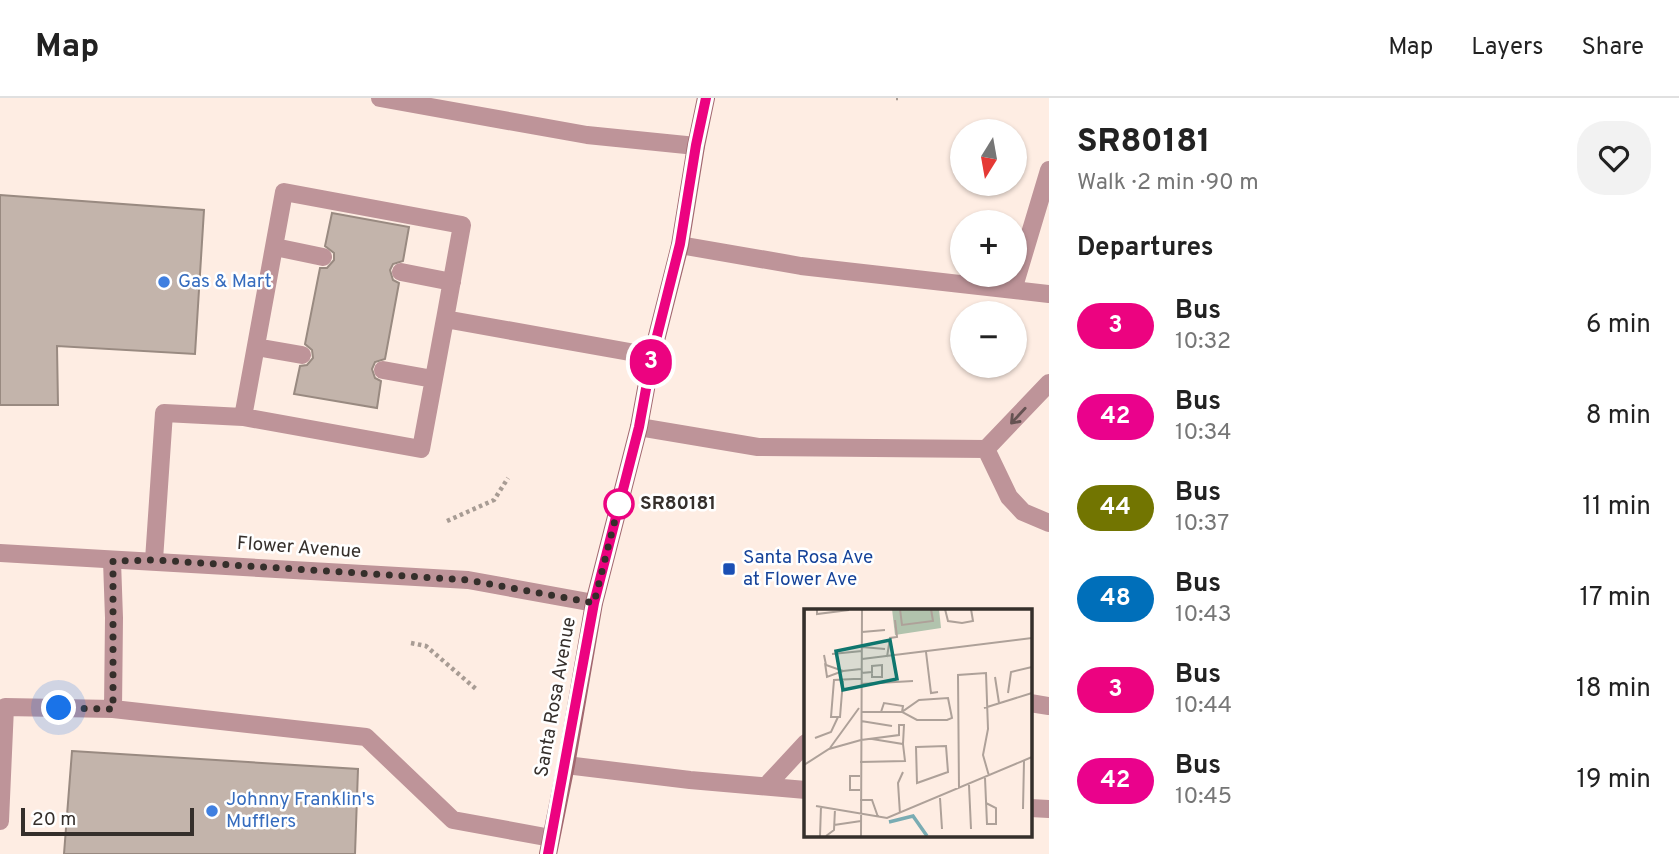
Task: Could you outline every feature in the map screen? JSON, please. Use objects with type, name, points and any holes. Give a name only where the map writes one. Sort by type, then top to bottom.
[{"type":"main road","name":"Santa Rosa Avenue","points":[[550,846],[594,603],[639,427],[652,356],[680,244],[706,98]]},
{"type":"street","points":[[380,98],[587,135],[696,145]]},
{"type":"street","points":[[1013,290],[1049,170]]},
{"type":"street","points":[[154,560],[164,413],[243,417],[421,449],[462,225],[285,192],[243,417]]},
{"type":"street","points":[[680,244],[801,266],[1049,294]]},
{"type":"street","points":[[275,247],[323,257]]},
{"type":"street","points":[[401,272],[452,282]]},
{"type":"street","points":[[445,318],[652,356]]},
{"type":"street","points":[[256,346],[302,355]]},
{"type":"street","points":[[383,370],[433,379]]},
{"type":"street","points":[[639,427],[758,447],[986,449],[1049,383]]},
{"type":"street","points":[[986,449],[1009,497],[1023,512],[1049,523]]},
{"type":"street","name":"Flower Avenue","points":[[0,553],[468,580],[594,603]]},
{"type":"street","points":[[113,561],[113,709]]},
{"type":"street","points":[[0,821],[5,707],[113,709],[366,737],[453,820],[550,846]]},
{"type":"street","points":[[766,786],[804,745]]},
{"type":"street","points":[[566,765],[804,790]]},
{"type":"path","points":[[447,521],[494,500],[508,478]]},
{"type":"path","points":[[411,643],[426,646],[476,688]]},
{"type":"building","points":[[0,195],[204,210],[195,354],[57,346],[58,405],[0,405]]},
{"type":"building","name":"Gas & Mart","points":[[332,213],[409,227],[403,261],[393,264],[390,270],[393,280],[399,283],[385,359],[375,362],[372,369],[375,378],[381,381],[377,408],[294,394],[300,366],[307,365],[313,358],[312,350],[305,344],[320,268],[327,268],[334,260],[334,253],[325,246]]},
{"type":"building","name":"Johnny Franklin's Mufflers","points":[[72,751],[358,769],[355,854],[64,854]]},
{"type":"bus line","name":"3","points":[[548,854],[594,603],[639,427],[652,356],[680,244],[706,98]]},
{"type":"place","name":"Gas & Mart","points":[[164,282]]},
{"type":"place","name":"SR80181","points":[[619,504]]},
{"type":"place","name":"Santa Rosa Ave at Flower Ave","points":[[729,569]]},
{"type":"place","name":"Johnny Franklin's Mufflers","points":[[212,811]]},
{"type":"route","points":[[59,708],[113,709],[113,561],[154,560],[468,580],[594,603],[619,504]]}]
